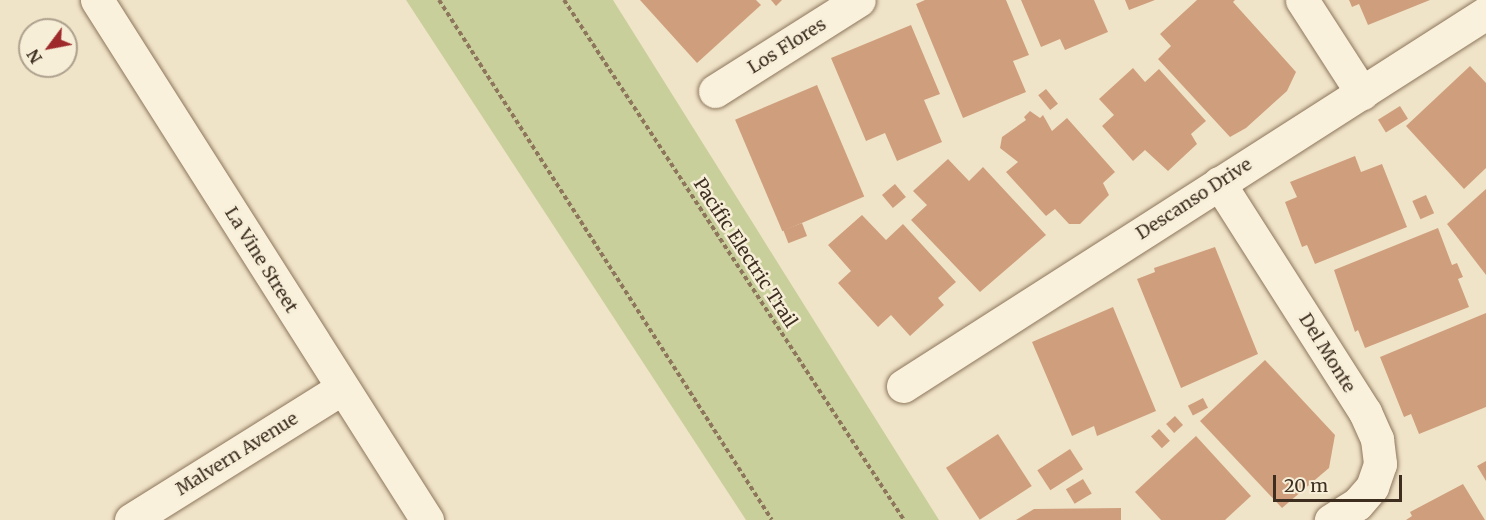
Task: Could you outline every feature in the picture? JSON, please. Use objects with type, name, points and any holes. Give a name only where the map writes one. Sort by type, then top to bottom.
[{"type":"street","name":"La Vine Street","points":[[97,0],[427,520]]},
{"type":"street","name":"Los Flores","points":[[715,92],[859,0]]},
{"type":"street","points":[[1302,0],[1362,93]]},
{"type":"street","name":"Descanso Drive","points":[[903,386],[1486,13]]},
{"type":"street","name":"Del Monte","points":[[1219,183],[1365,412],[1377,439],[1380,464],[1372,487],[1357,504],[1331,520]]},
{"type":"street","name":"Malvern Avenue","points":[[131,520],[342,388]]},
{"type":"path","points":[[439,0],[772,520]]},
{"type":"path","name":"Pacific Electric Trail","points":[[564,0],[904,520]]},
{"type":"green space","points":[[406,0],[613,0],[939,520],[746,520]]},
{"type":"building","points":[[640,0],[756,0],[761,5],[697,63]]},
{"type":"building","points":[[771,0],[782,0],[776,6]]},
{"type":"building","points":[[925,0],[1006,0],[1029,55],[1013,61],[1026,92],[963,118],[916,4]]},
{"type":"building","points":[[1021,0],[1094,0],[1108,32],[1065,50],[1060,39],[1041,47]]},
{"type":"building","points":[[1125,0],[1155,0],[1129,10]]},
{"type":"building","points":[[1197,0],[1235,0],[1233,2],[1296,72],[1287,91],[1246,128],[1230,137],[1158,59],[1171,46],[1160,34]]},
{"type":"building","points":[[1349,0],[1430,0],[1368,25],[1359,4],[1352,7]]},
{"type":"building","points":[[911,25],[940,94],[924,100],[942,142],[897,161],[885,133],[866,141],[831,58]]},
{"type":"building","points":[[1470,66],[1486,83],[1486,168],[1464,189],[1406,126]]},
{"type":"building","points":[[1133,68],[1145,82],[1159,69],[1206,121],[1191,134],[1197,144],[1168,171],[1145,150],[1133,161],[1102,126],[1114,115],[1099,99]]},
{"type":"building","points":[[817,85],[864,196],[782,231],[735,120]]},
{"type":"building","points":[[1046,89],[1058,104],[1050,110],[1038,95]]},
{"type":"building","points":[[1400,106],[1408,119],[1386,132],[1378,120]]},
{"type":"building","points":[[1030,111],[1040,118],[1043,115],[1052,131],[1067,118],[1115,172],[1103,183],[1109,195],[1080,224],[1069,224],[1055,209],[1046,216],[1006,172],[1018,162],[1000,148],[1002,137],[1026,120],[1024,117]]},
{"type":"building","points":[[1355,156],[1361,172],[1382,164],[1407,227],[1315,264],[1307,245],[1302,247],[1285,202],[1297,197],[1290,182]]},
{"type":"building","points":[[948,159],[969,181],[983,167],[1046,235],[980,292],[911,220],[927,205],[913,191]]},
{"type":"building","points":[[895,184],[906,197],[893,208],[882,195]]},
{"type":"building","points":[[1486,189],[1486,275],[1447,224]]},
{"type":"building","points":[[1426,195],[1434,213],[1420,219],[1412,201]]},
{"type":"building","points":[[862,215],[886,240],[903,224],[956,282],[938,298],[944,305],[910,336],[891,315],[878,327],[838,283],[851,271],[828,245]]},
{"type":"building","points":[[802,223],[807,236],[788,243],[783,230]]},
{"type":"building","points":[[1438,228],[1452,265],[1457,263],[1463,277],[1458,279],[1469,307],[1365,348],[1358,330],[1355,332],[1334,270]]},
{"type":"building","points":[[1215,247],[1258,354],[1181,388],[1137,279],[1155,272],[1154,268]]},
{"type":"building","points":[[1113,307],[1156,411],[1097,436],[1094,426],[1072,436],[1032,342]]},
{"type":"building","points":[[1486,313],[1486,407],[1419,434],[1411,414],[1404,417],[1380,357]]},
{"type":"building","points":[[1265,360],[1335,435],[1329,468],[1282,508],[1200,421]]},
{"type":"building","points":[[1203,398],[1208,408],[1193,416],[1188,406]]},
{"type":"building","points":[[1175,416],[1183,425],[1174,433],[1166,424]]},
{"type":"building","points":[[1159,429],[1170,441],[1162,448],[1151,437]]},
{"type":"building","points":[[998,434],[1032,486],[980,520],[946,468]]},
{"type":"building","points":[[1196,436],[1251,496],[1225,520],[1161,520],[1135,492]]},
{"type":"building","points":[[1070,449],[1083,469],[1050,490],[1037,470]]},
{"type":"building","points":[[1486,461],[1486,481],[1477,466]]},
{"type":"building","points":[[1083,479],[1092,494],[1075,504],[1066,489]]},
{"type":"building","points":[[1463,484],[1485,520],[1406,520],[1412,516],[1410,512]]},
{"type":"building","points":[[1121,508],[1121,520],[1016,520],[1034,509]]}]
